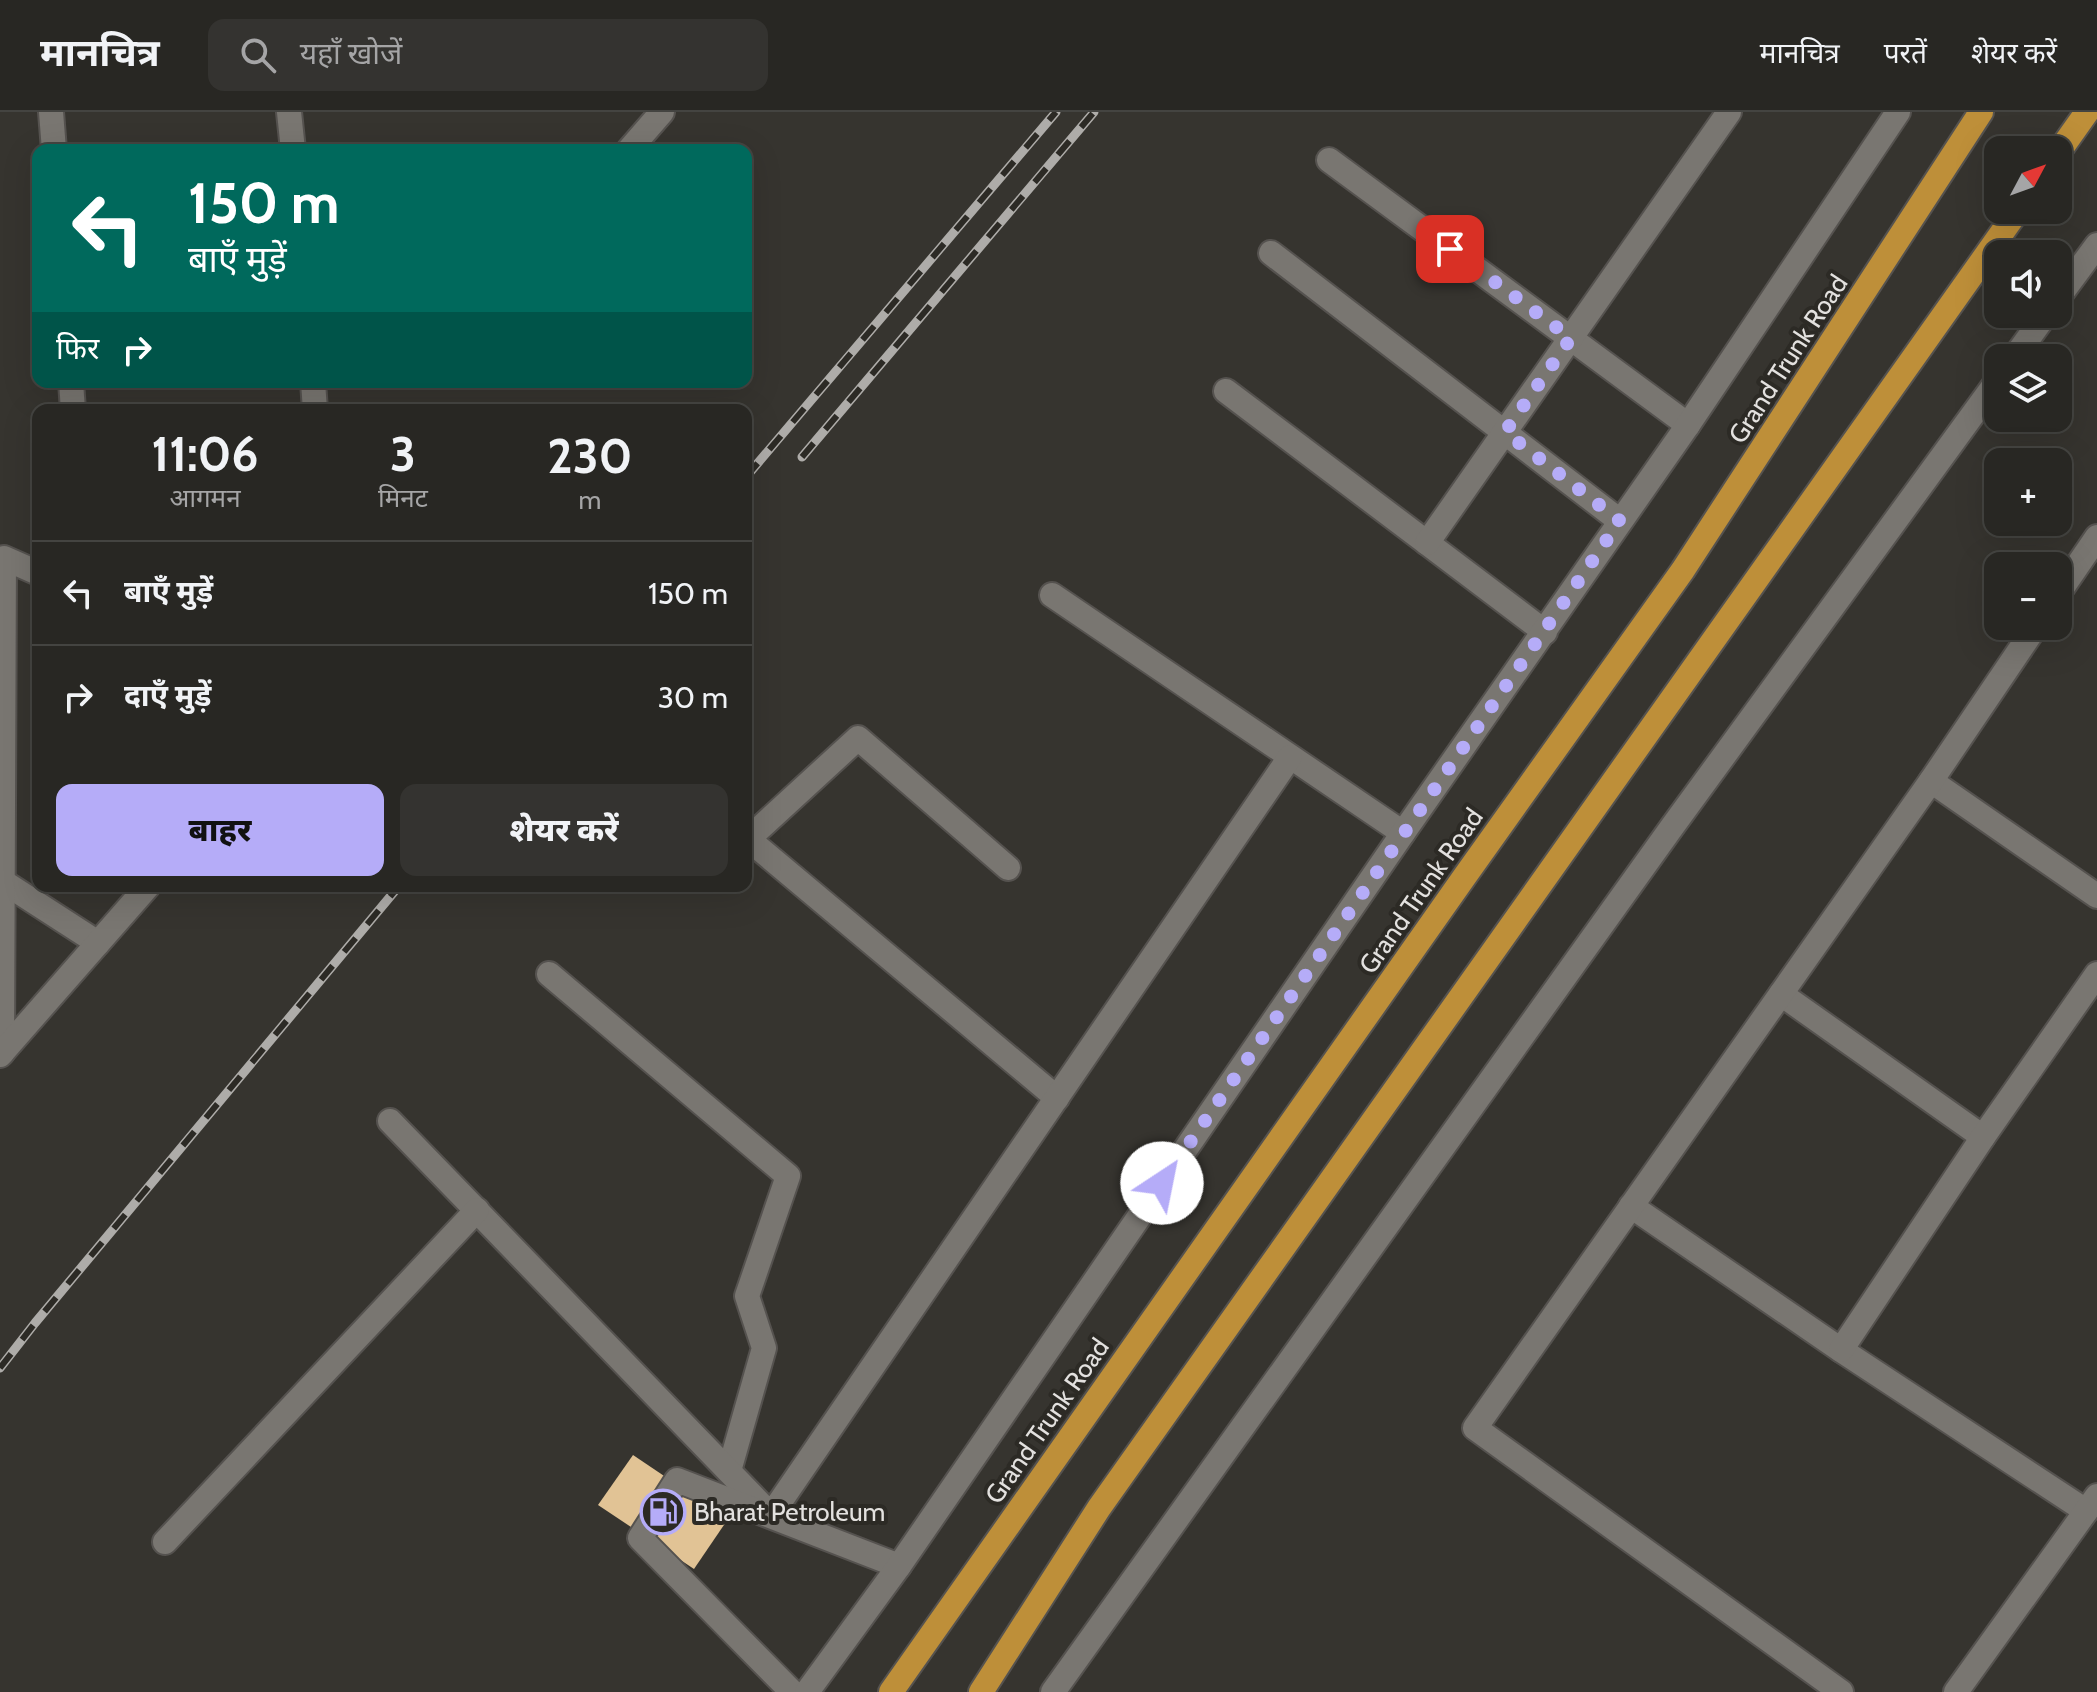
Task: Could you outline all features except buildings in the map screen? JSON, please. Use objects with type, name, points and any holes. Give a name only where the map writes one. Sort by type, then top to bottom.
[{"type":"highway","name":"Grand Trunk Road","points":[[891,1692],[1683,570],[1981,112]]},
{"type":"highway","points":[[2070,136],[2087,112]]},
{"type":"highway","points":[[981,1692],[1099,1508],[2008,224]]},
{"type":"street","points":[[51,112],[54,144]]},
{"type":"street","points":[[289,112],[292,144]]},
{"type":"street","points":[[634,144],[662,112]]},
{"type":"street","points":[[1427,543],[1729,112]]},
{"type":"street","points":[[807,1692],[899,1566],[1688,425],[1898,112]]},
{"type":"street","points":[[1329,160],[1688,425]]},
{"type":"street","points":[[2072,279],[2097,245]]},
{"type":"street","points":[[1271,253],[1620,521]]},
{"type":"street","points":[[1226,391],[1545,632]]},
{"type":"street","points":[[1053,1692],[1681,814],[1984,399]]},
{"type":"street","points":[[2072,574],[2097,537]]},
{"type":"street","points":[[1,1054],[4,558],[32,570]]},
{"type":"street","points":[[1052,595],[1403,833]]},
{"type":"street","points":[[1841,1692],[1475,1428],[1931,781],[2027,640]]},
{"type":"street","points":[[752,835],[858,738],[1008,868]]},
{"type":"street","points":[[390,1121],[771,1515],[1290,757]]},
{"type":"street","points":[[1931,781],[2097,896]]},
{"type":"street","points":[[752,842],[1057,1098]]},
{"type":"street","points":[[2,881],[98,943]]},
{"type":"street","points":[[1,1054],[143,892]]},
{"type":"street","points":[[549,974],[788,1176],[747,1296],[764,1348],[729,1471]]},
{"type":"street","points":[[1841,1350],[1983,1137],[2097,974]]},
{"type":"street","points":[[1781,994],[1983,1137]]},
{"type":"street","points":[[1631,1206],[1841,1350],[2092,1504],[1956,1692]]},
{"type":"street","points":[[165,1542],[477,1210]]},
{"type":"street","points":[[792,1692],[640,1538],[677,1480],[899,1566]]},
{"type":"railway","points":[[752,470],[1056,112]]},
{"type":"railway","points":[[802,457],[1094,112]]},
{"type":"railway","points":[[0,1368],[394,892]]},
{"type":"place","name":"Bharat Petroleum","points":[[663,1512]]},
{"type":"route","points":[[1162,1183],[1620,521],[1505,432],[1571,338],[1450,249]]}]
